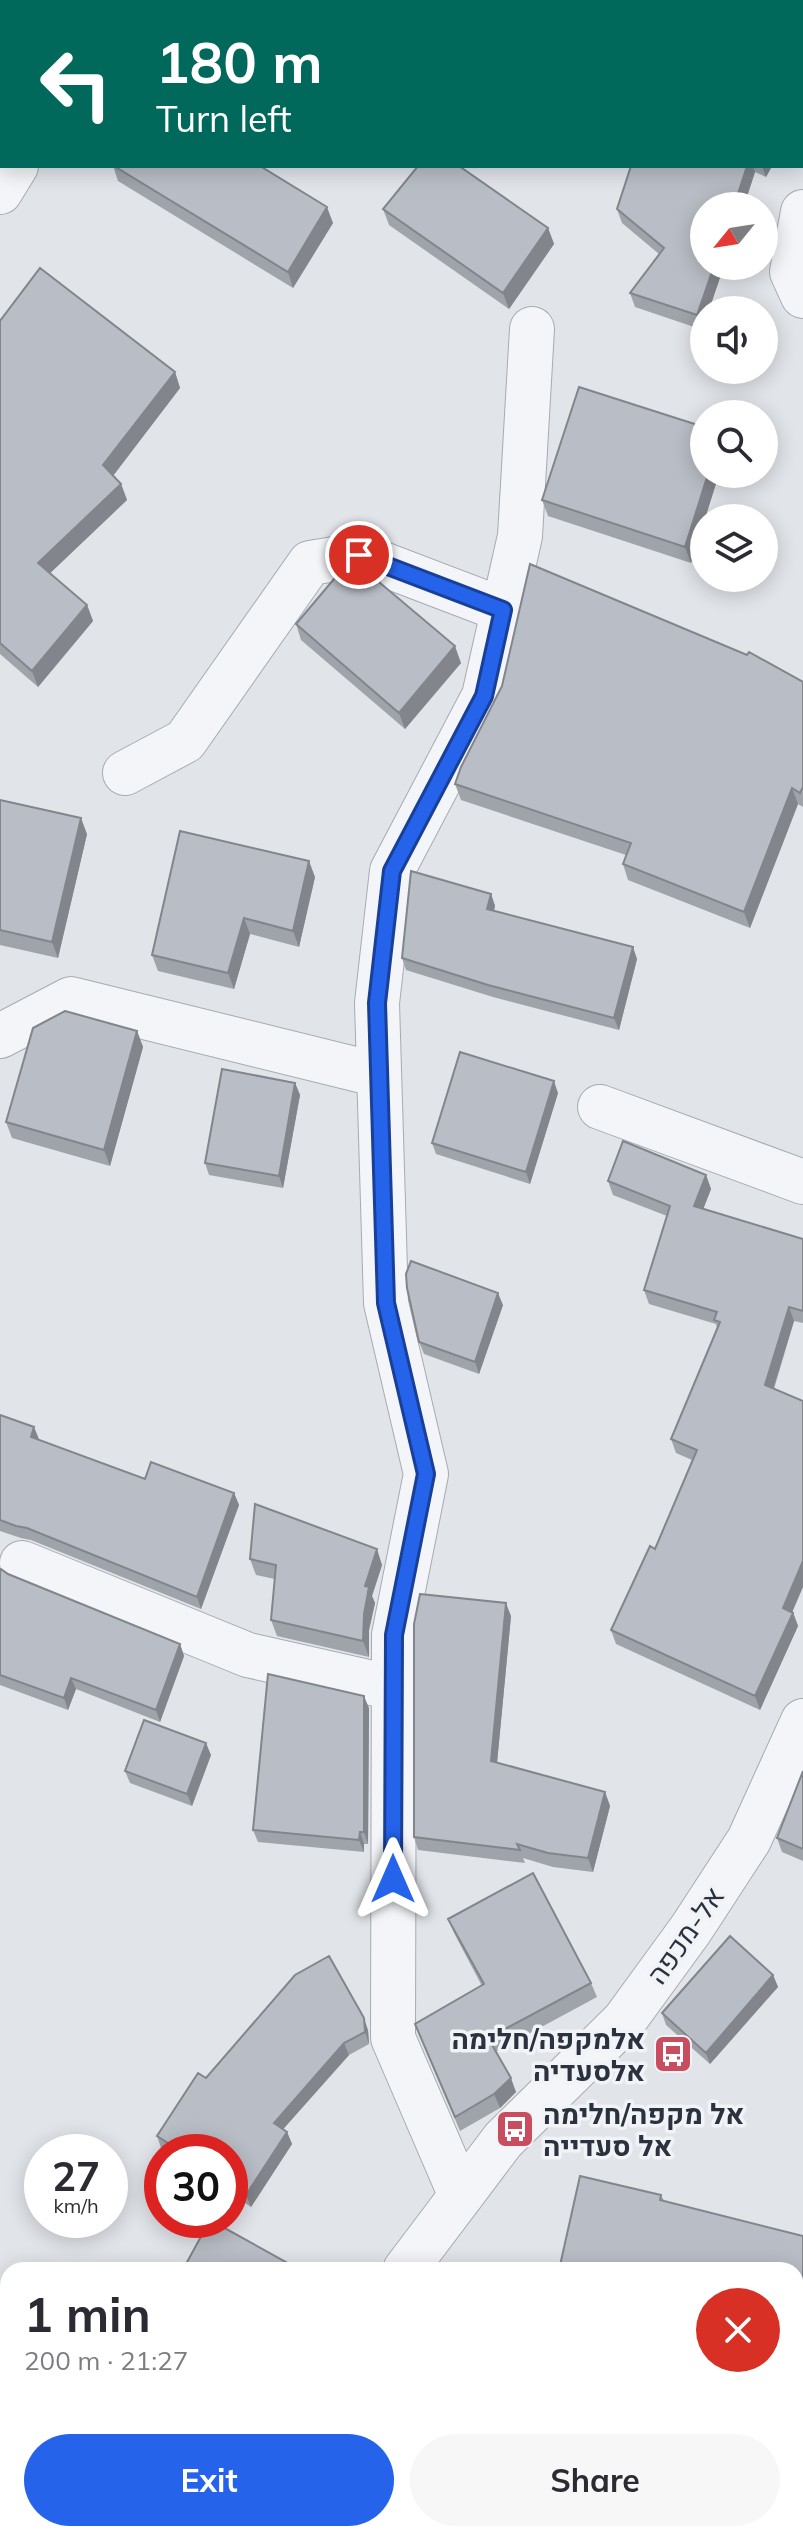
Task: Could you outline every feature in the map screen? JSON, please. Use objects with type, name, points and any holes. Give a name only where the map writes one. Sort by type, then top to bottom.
[{"type":"street","points":[[0,192],[15,168]]},
{"type":"street","points":[[803,212],[792,272],[803,296]]},
{"type":"street","points":[[461,2196],[393,2038],[394,1635],[426,1474],[386,1303],[377,1003],[392,871],[484,696],[520,536],[532,329]]},
{"type":"street","points":[[125,773],[185,741],[310,563],[359,555],[503,610]]},
{"type":"street","points":[[0,1036],[71,999],[379,1075]]},
{"type":"street","points":[[600,1107],[803,1182]]},
{"type":"street","points":[[22,1563],[248,1655],[394,1688]]},
{"type":"street","name":"אל-מכפה","points":[[419,2262],[461,2196],[503,2140],[624,2021],[691,1929],[749,1840],[803,1721]]},
{"type":"building","points":[[117,168],[263,168],[327,207],[288,272]]},
{"type":"building","points":[[416,168],[462,168],[548,228],[503,293],[383,209]]},
{"type":"building","points":[[630,168],[746,168],[739,192],[690,192],[690,280],[709,280],[704,296],[690,296],[690,313],[630,293],[664,248],[617,209]]},
{"type":"building","points":[[40,268],[175,372],[103,465],[121,484],[38,563],[87,605],[32,671],[0,643],[0,321]]},
{"type":"building","points":[[579,387],[690,423],[690,488],[704,488],[699,504],[690,504],[690,531],[685,547],[542,500]]},
{"type":"building","points":[[530,564],[747,655],[749,652],[803,682],[803,787],[800,793],[792,788],[744,912],[623,864],[631,843],[455,784],[502,686]]},
{"type":"building","points":[[345,566],[366,571],[455,646],[399,713],[296,624]]},
{"type":"building","points":[[0,800],[81,818],[52,942],[0,930]]},
{"type":"building","points":[[180,831],[309,861],[293,931],[244,918],[228,973],[152,955]]},
{"type":"building","points":[[411,871],[491,894],[487,909],[633,947],[614,1018],[488,985],[402,958]]},
{"type":"building","points":[[65,1011],[137,1031],[104,1150],[6,1122],[33,1028]]},
{"type":"building","points":[[460,1052],[554,1081],[526,1172],[432,1143]]},
{"type":"building","points":[[222,1069],[295,1083],[279,1176],[205,1163]]},
{"type":"building","points":[[623,1141],[706,1175],[694,1206],[803,1239],[803,1311],[789,1307],[765,1385],[803,1401],[803,1561],[783,1608],[793,1613],[755,1696],[611,1630],[650,1546],[655,1549],[697,1450],[671,1439],[720,1322],[714,1320],[717,1312],[644,1290],[670,1206],[608,1181]]},
{"type":"building","points":[[411,1261],[498,1293],[475,1362],[419,1342],[407,1288],[406,1274]]},
{"type":"building","points":[[0,1415],[34,1427],[31,1437],[145,1479],[151,1462],[234,1493],[197,1597],[0,1520]]},
{"type":"building","points":[[255,1504],[377,1549],[365,1586],[369,1587],[363,1641],[271,1620],[276,1565],[250,1559]]},
{"type":"building","points":[[1,1569],[180,1644],[156,1710],[71,1678],[64,1698],[0,1675]]},
{"type":"building","points":[[420,1594],[506,1603],[491,1761],[605,1792],[588,1858],[548,1853],[517,1844],[520,1850],[414,1837],[414,1624]]},
{"type":"building","points":[[268,1674],[364,1696],[364,1832],[360,1832],[359,1840],[253,1830]]},
{"type":"building","points":[[144,1720],[206,1743],[187,1794],[125,1771]]},
{"type":"building","points":[[803,1771],[803,1849],[777,1838]]},
{"type":"building","points":[[533,1873],[591,1983],[488,2038],[511,2078],[494,2094],[455,2117],[415,2024],[484,1984],[448,1919]]},
{"type":"building","points":[[730,1936],[773,1975],[706,2053],[662,2013]]},
{"type":"building","points":[[329,1956],[364,2018],[365,2032],[344,2043],[274,2123],[287,2132],[248,2192],[248,2134],[158,2134],[198,2073],[206,2078],[295,1975]]},
{"type":"building","points":[[580,2176],[661,2195],[660,2200],[803,2236],[803,2262],[561,2262]]},
{"type":"building","points":[[200,2238],[243,2238],[286,2262],[187,2262]]},
{"type":"place","name":"אלמקפה/חלימה אלסעדיה","points":[[673,2054]]},
{"type":"place","name":"אל מקפה/חלימה אל סעדייה","points":[[515,2129]]},
{"type":"route","points":[[359,555],[503,610],[484,696],[392,871],[377,1003],[386,1303],[426,1474],[394,1635],[393,1879]]}]
